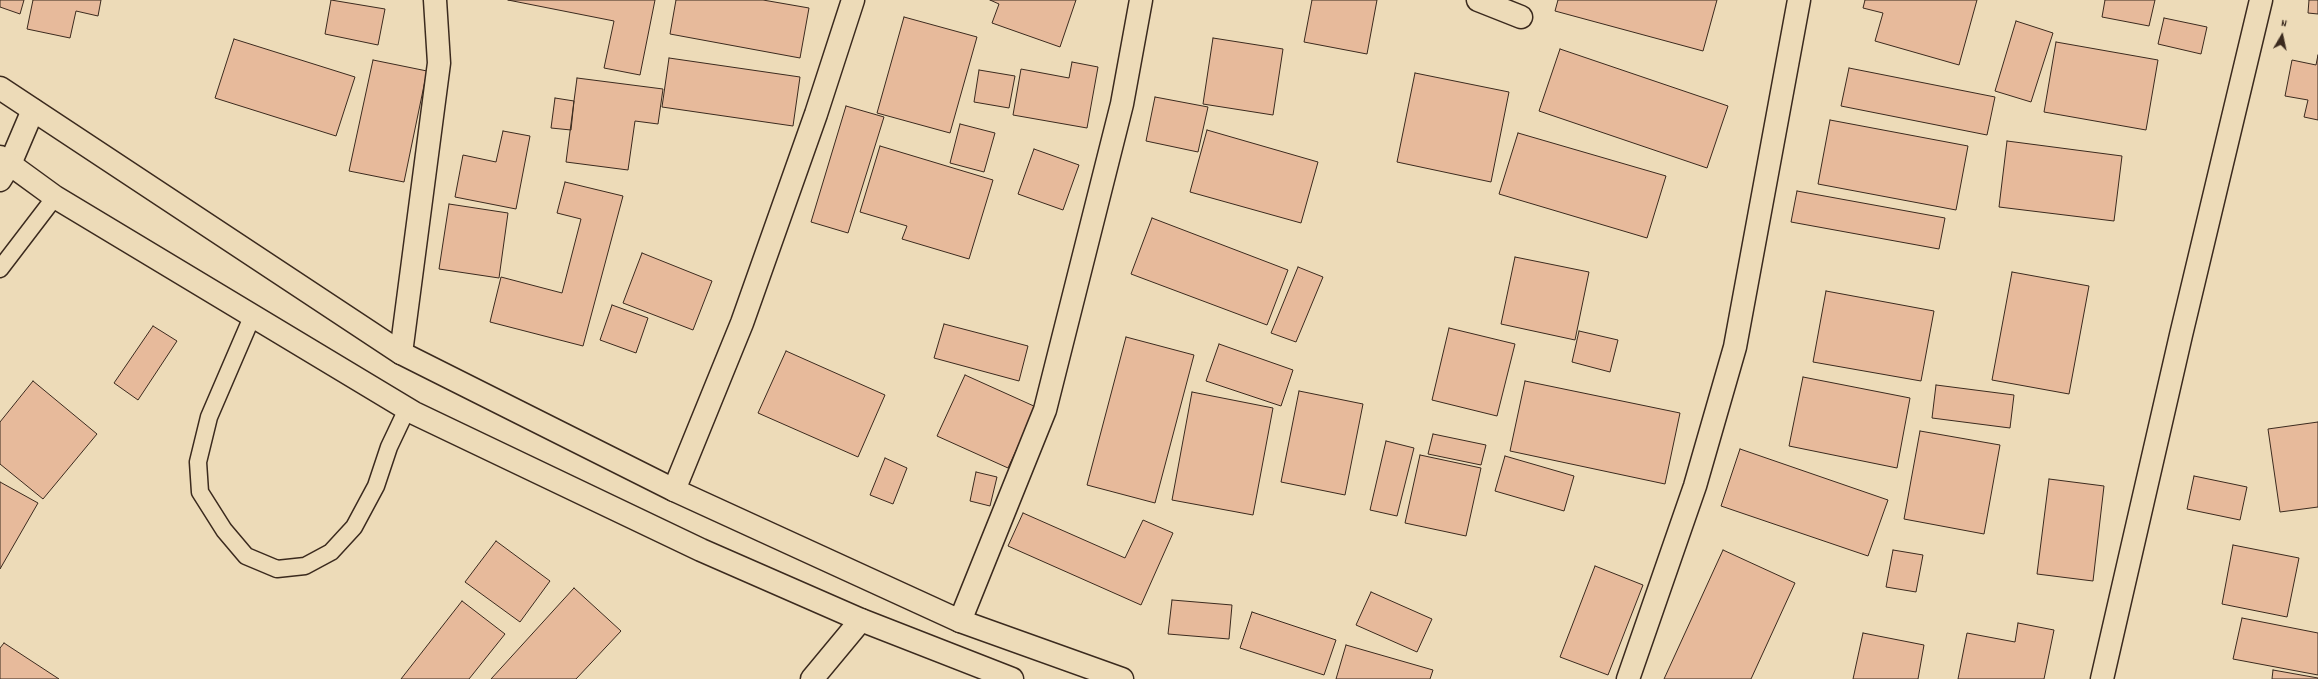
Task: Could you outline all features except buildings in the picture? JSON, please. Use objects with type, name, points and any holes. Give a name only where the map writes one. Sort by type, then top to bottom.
[{"type":"street","points":[[401,354],[439,63],[435,0]]},
{"type":"street","points":[[674,490],[742,323],[816,114],[853,0]]},
{"type":"street","points":[[960,621],[1045,410],[1122,104],[1141,0]]},
{"type":"street","points":[[1478,0],[1521,17]]},
{"type":"street","points":[[1628,679],[1695,486],[1734,347],[1799,0]]},
{"type":"street","points":[[2102,679],[2180,335],[2261,0]]},
{"type":"street","points":[[0,88],[401,354],[674,490],[960,621],[1122,679]]},
{"type":"street","points":[[32,110],[3,167],[55,197],[252,318],[407,409],[701,550],[861,620],[1012,679]]},
{"type":"street","points":[[812,679],[861,620]]},
{"type":"lane","points":[[0,269],[55,197]]},
{"type":"lane","points":[[252,318],[209,416],[198,462],[200,492],[224,530],[246,556],[277,570],[305,566],[331,552],[354,527],[376,486],[389,448],[407,409]]}]
